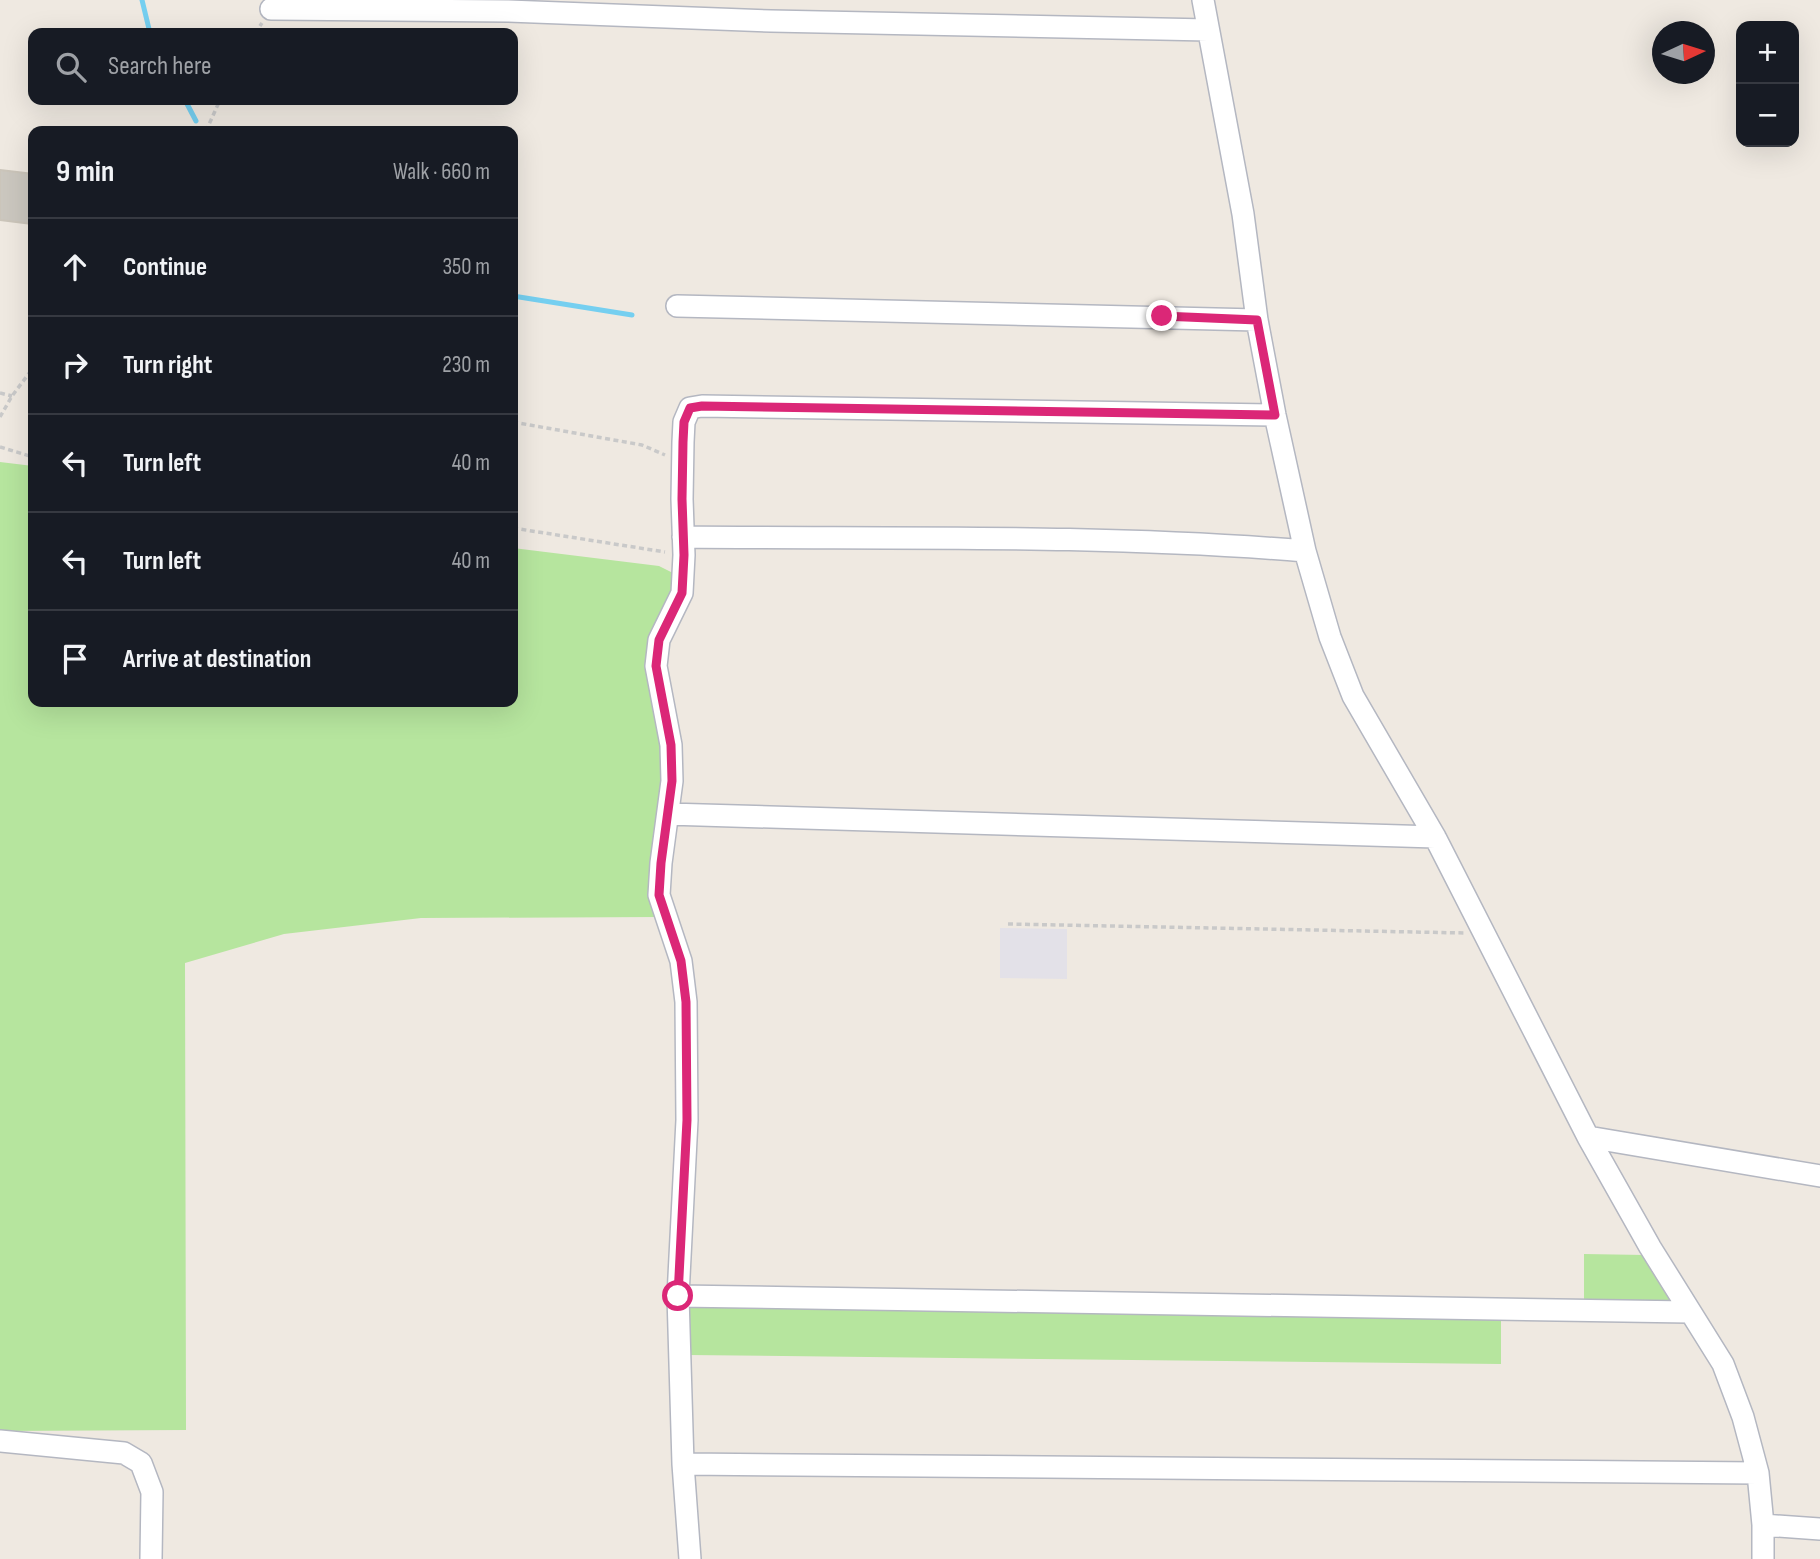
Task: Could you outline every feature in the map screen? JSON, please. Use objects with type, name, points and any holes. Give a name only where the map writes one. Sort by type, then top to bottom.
[{"type":"street","points":[[1203,0],[1275,415],[1305,551],[1330,637],[1353,696],[1435,837],[1588,1137],[1689,1312],[1723,1364],[1743,1417],[1758,1473],[1763,1559]]},
{"type":"street","points":[[271,9],[508,11],[771,21],[1208,30]]},
{"type":"street","points":[[677,306],[1257,320]]},
{"type":"street","points":[[690,1559],[683,1464],[678,1296],[687,1120],[687,1016],[681,961],[659,895],[672,781],[671,745],[656,666],[659,640],[682,593],[684,422],[690,408],[702,406],[1275,415]]},
{"type":"street","points":[[684,546],[1051,540],[1305,551]]},
{"type":"street","points":[[668,814],[1435,837]]},
{"type":"street","points":[[1588,1137],[1820,1176]]},
{"type":"street","points":[[678,1296],[1689,1312]]},
{"type":"street","points":[[0,1441],[124,1453],[142,1463],[152,1492],[151,1559]]},
{"type":"street","points":[[683,1464],[1758,1473]]},
{"type":"street","points":[[1763,1525],[1820,1529]]},
{"type":"path","points":[[208,126],[218,105]]},
{"type":"path","points":[[0,417],[28,375]]},
{"type":"path","points":[[0,393],[12,396]]},
{"type":"path","points":[[518,423],[642,445],[663,453],[682,470]]},
{"type":"path","points":[[0,447],[28,455]]},
{"type":"path","points":[[518,529],[684,546]]},
{"type":"path","points":[[1008,924],[1482,933]]},
{"type":"shaded area","points":[[1000,928],[1067,929],[1067,979],[1000,978]]},
{"type":"green space","points":[[0,462],[28,465],[28,707],[518,707],[518,549],[659,566],[671,572],[676,579],[661,626],[664,783],[649,873],[651,896],[658,917],[421,918],[284,934],[185,963],[186,1430],[0,1431]]},
{"type":"green space","points":[[1584,1254],[1645,1255],[1670,1295],[1670,1305],[1584,1303]]},
{"type":"green space","points":[[686,1303],[1501,1317],[1501,1364],[688,1355]]},
{"type":"building","points":[[0,170],[28,173],[28,223],[0,220]]},
{"type":"waterway","points":[[142,0],[149,28]]},
{"type":"waterway","points":[[188,105],[196,121]]},
{"type":"waterway","points":[[518,297],[632,315]]},
{"type":"route","points":[[678,1296],[687,1120],[686,1002],[681,961],[659,895],[672,781],[671,745],[656,666],[659,640],[682,593],[683,442],[684,422],[690,408],[1040,410],[1275,415],[1257,320],[1162,316]]}]
